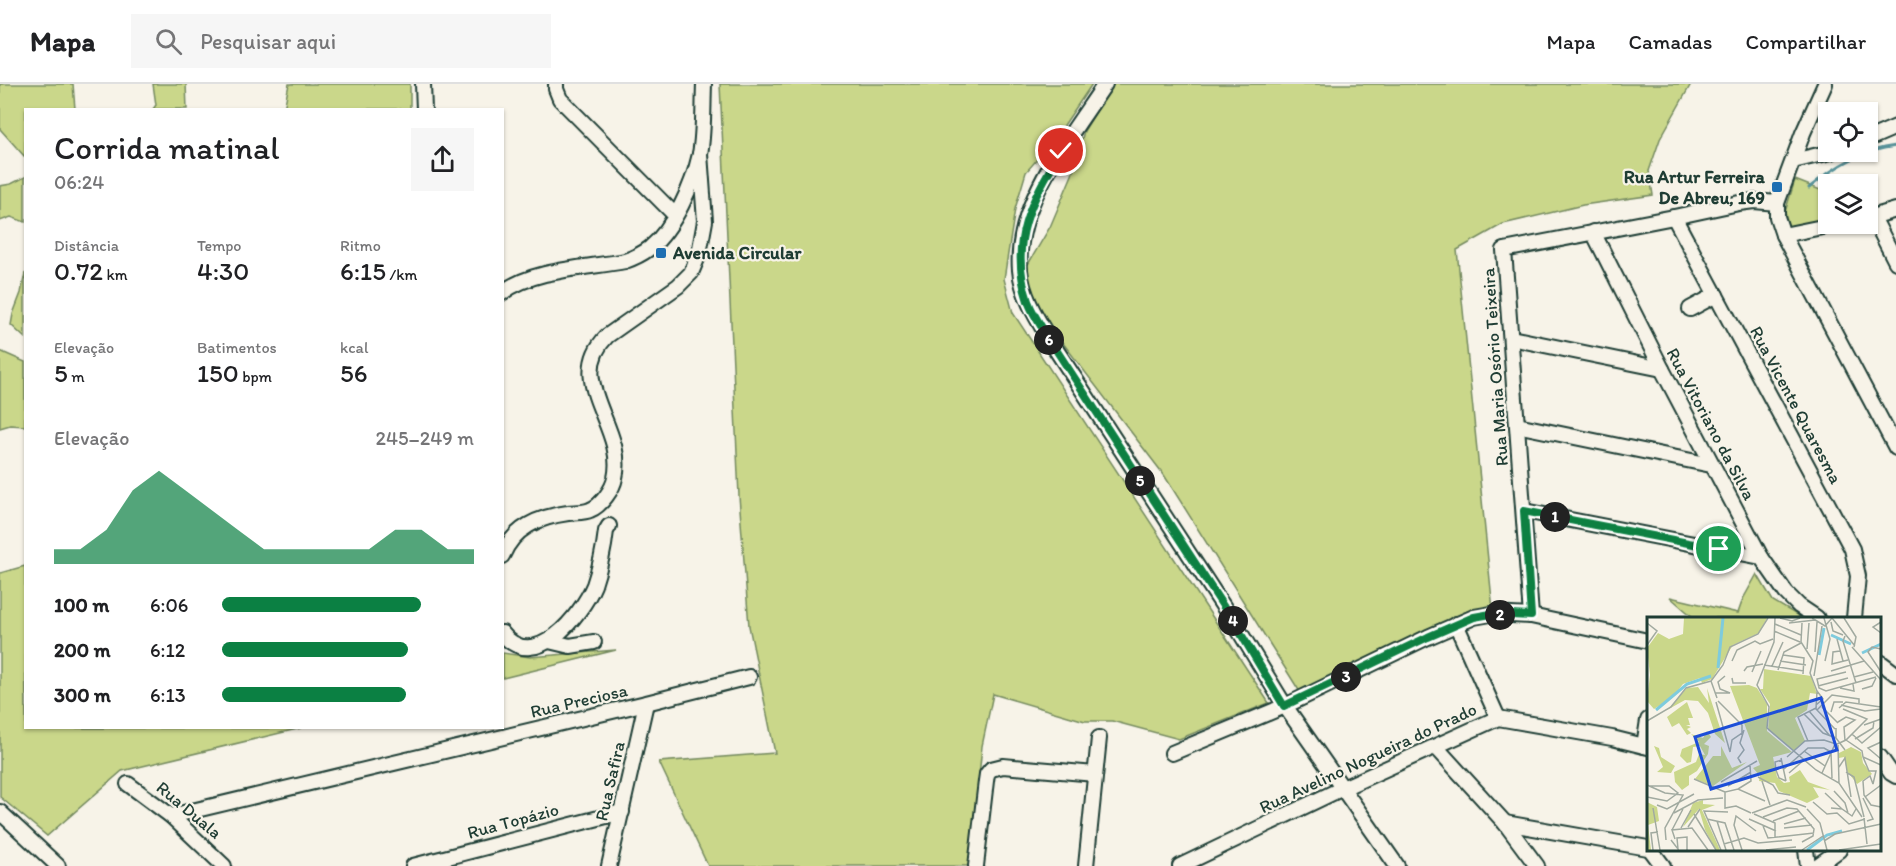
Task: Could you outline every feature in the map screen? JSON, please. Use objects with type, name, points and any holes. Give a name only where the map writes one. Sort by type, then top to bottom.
[{"type":"street","points":[[423,84],[424,108]]},
{"type":"street","points":[[556,84],[560,99],[675,215]]},
{"type":"street","points":[[504,553],[519,530],[536,520],[590,510],[602,501],[615,481],[616,454],[612,436],[591,380],[593,356],[598,345],[607,336],[678,286],[691,273],[699,254],[705,221],[700,154],[704,84]]},
{"type":"street","points":[[1105,84],[1038,190],[1028,215],[1020,250],[1020,272],[1029,303],[1051,342],[1238,629],[1284,706],[1343,788],[1394,865]]},
{"type":"street","points":[[1825,84],[1793,161],[1778,203],[1777,218],[1783,236],[1896,448]]},
{"type":"street","points":[[1878,135],[1896,127]]},
{"type":"street","points":[[504,291],[528,278],[625,261],[651,247],[665,232],[675,215],[686,194],[700,154]]},
{"type":"street","points":[[1793,161],[1818,155]]},
{"type":"street","name":"Rua Maria Osório Teixeira","points":[[1531,616],[1504,250],[1739,203],[1754,201],[1778,203]]},
{"type":"street","points":[[1878,216],[1896,210]]},
{"type":"street","name":"Rua Vicente Quaresma","points":[[1674,217],[1852,549],[1858,576],[1854,617]]},
{"type":"street","points":[[1783,236],[1818,228]]},
{"type":"street","name":"Rua Vitoriano da Silva","points":[[1593,232],[1711,465],[1761,557],[1786,593],[1799,606],[1816,617]]},
{"type":"street","points":[[1878,232],[1896,262]]},
{"type":"street","points":[[1690,309],[1716,295]]},
{"type":"street","points":[[1511,338],[1662,369]]},
{"type":"street","points":[[1517,425],[1711,465]]},
{"type":"street","points":[[1524,511],[1761,557]]},
{"type":"street","points":[[504,635],[513,644],[532,647],[549,641],[561,631],[580,610],[593,586],[609,526]]},
{"type":"street","points":[[1172,753],[1284,706],[1474,617],[1491,614],[1531,616],[1647,641]]},
{"type":"street","points":[[1456,624],[1498,718]]},
{"type":"street","points":[[549,641],[570,646],[594,642]]},
{"type":"street","points":[[1881,663],[1896,674]]},
{"type":"street","name":"Rua Preciosa","points":[[171,816],[749,677]]},
{"type":"street","name":"Rua Safira","points":[[609,866],[646,703]]},
{"type":"street","name":"Rua Avelino Nogueira do Prado","points":[[1180,866],[1343,788],[1498,718],[1591,734],[1646,747]]},
{"type":"street","points":[[1086,866],[1099,738]]},
{"type":"street","points":[[1436,747],[1505,823],[1537,866]]},
{"type":"street","points":[[1881,759],[1891,779]]},
{"type":"street","points":[[976,866],[987,774],[991,769],[1013,766],[1095,774]]},
{"type":"street","name":"Rua Duala","points":[[128,784],[171,816],[224,866]]},
{"type":"street","points":[[0,812],[58,866]]},
{"type":"street","name":"Rua Topázio","points":[[413,866],[622,812]]},
{"type":"street","points":[[1505,823],[1647,848]]},
{"type":"street","points":[[1652,851],[1663,866]]},
{"type":"street","points":[[1806,851],[1808,866]]},
{"type":"street","points":[[1817,866],[1836,851]]},
{"type":"green space","points":[[0,84],[73,84],[75,108],[24,108],[24,156],[0,129]]},
{"type":"green space","points":[[153,84],[186,84],[187,108],[154,108],[156,105]]},
{"type":"green space","points":[[289,84],[410,84],[410,108],[284,108]]},
{"type":"green space","points":[[720,84],[1092,84],[1054,140],[1026,172],[1015,209],[1004,279],[1013,313],[1269,703],[1179,739],[1112,721],[1085,721],[993,694],[982,746],[970,866],[708,866],[659,762],[775,753],[749,626],[739,496]]},
{"type":"green space","points":[[1113,84],[1691,84],[1660,139],[1649,171],[1653,195],[1583,205],[1503,224],[1457,250],[1493,610],[1459,616],[1300,692],[1164,475],[1033,304],[1027,266],[1050,227],[1072,175],[1084,131]]},
{"type":"green space","points":[[24,178],[24,222],[11,217],[0,221],[0,186]]},
{"type":"green space","points":[[1795,180],[1818,189],[1818,221],[1789,228],[1785,212]]},
{"type":"green space","points":[[24,278],[24,337],[11,325]]},
{"type":"green space","points":[[0,351],[24,362],[24,426],[10,425],[0,428]]},
{"type":"green space","points":[[24,566],[24,729],[297,729],[122,771],[47,836],[0,797],[0,573]]},
{"type":"green space","points":[[1757,574],[1773,601],[1800,617],[1693,617],[1670,597],[1738,613]]},
{"type":"green space","points":[[616,650],[504,678],[504,653],[530,657]]},
{"type":"waterway","points":[[1809,188],[1860,155],[1896,146]]},
{"type":"place","name":"Rua Artur Ferreira De Abreu, 169","points":[[1777,187]]},
{"type":"place","name":"Avenida Circular","points":[[661,253]]},
{"type":"route","points":[[1061,151],[1038,190],[1023,234],[1020,272],[1029,303],[1051,342],[1238,629],[1284,706],[1474,617],[1491,614],[1531,616],[1524,511],[1719,549]]}]
